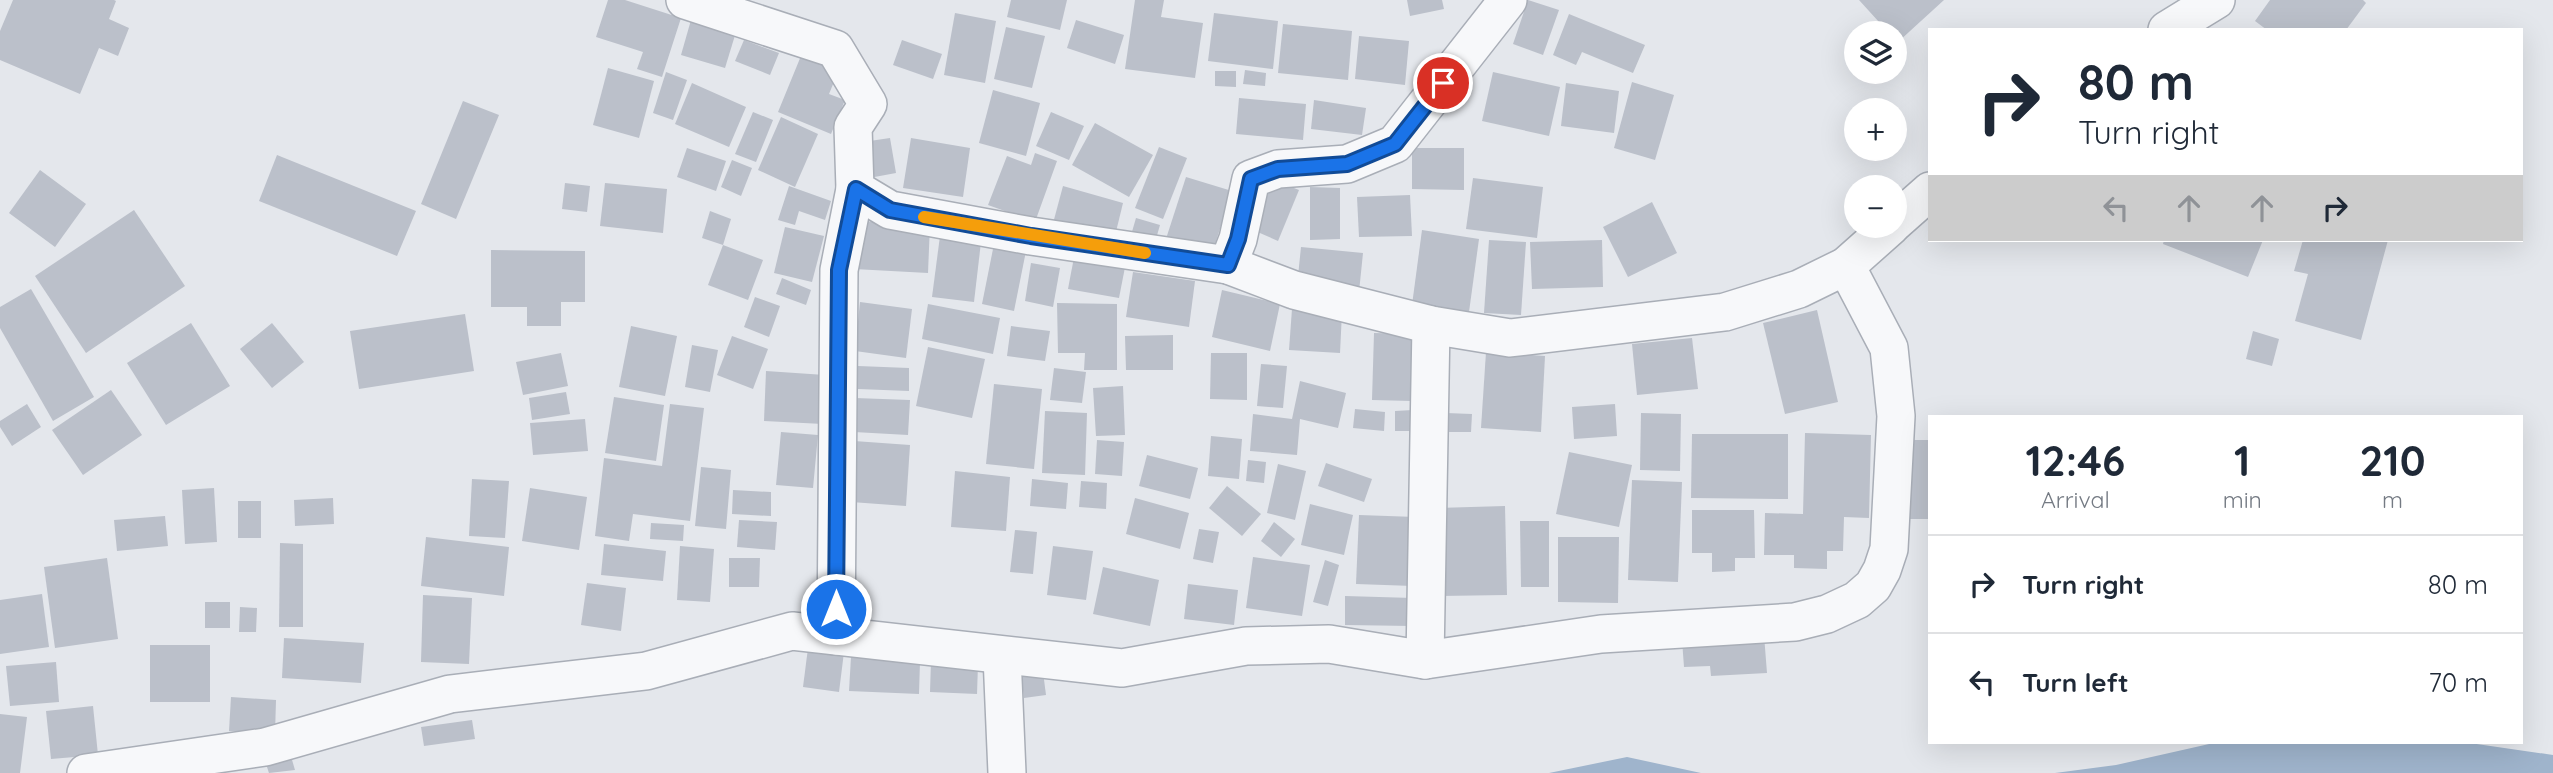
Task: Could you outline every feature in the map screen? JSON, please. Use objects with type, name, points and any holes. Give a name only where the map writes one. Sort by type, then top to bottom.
[{"type":"street","points":[[685,0],[835,49],[868,104],[853,127],[856,189],[839,270],[836,636]]},
{"type":"street","points":[[1228,265],[1238,239],[1251,179],[1278,169],[1347,164],[1395,144],[1507,0]]},
{"type":"street","points":[[2170,28],[2216,0]]},
{"type":"street","points":[[856,189],[890,210],[1031,236],[1228,265],[1294,290],[1431,325],[1510,338],[1725,312],[1799,289],[1846,267],[1878,238]]},
{"type":"street","points":[[1907,211],[1928,193]]},
{"type":"street","points":[[86,773],[265,747],[450,694],[646,671],[792,631],[1122,668],[1246,646],[1329,644],[1425,660],[1601,634],[1795,622],[1827,614],[1857,600],[1873,586],[1888,549],[1896,416],[1889,348],[1846,267]]},
{"type":"street","points":[[1425,660],[1431,325]]},
{"type":"street","points":[[1002,656],[1007,773]]},
{"type":"water","points":[[2209,744],[2477,744],[2553,755],[2553,773],[2055,773],[2116,765]]},
{"type":"water","points":[[1627,757],[1701,773],[1549,773]]},
{"type":"building","points":[[13,0],[114,0],[116,1],[109,19],[129,28],[118,56],[99,48],[80,94],[0,60],[0,31]]},
{"type":"building","points":[[608,0],[625,0],[681,18],[662,77],[637,69],[643,52],[596,37]]},
{"type":"building","points":[[1011,0],[1067,0],[1060,30],[1007,17]]},
{"type":"building","points":[[1135,0],[1164,0],[1161,17],[1203,23],[1195,78],[1125,69]]},
{"type":"building","points":[[1407,0],[1442,0],[1444,9],[1410,16]]},
{"type":"building","points":[[1528,0],[1559,10],[1543,55],[1513,44]]},
{"type":"building","points":[[1859,0],[1944,0],[1907,34],[1907,21],[1878,21]]},
{"type":"building","points":[[2270,0],[2363,0],[2366,3],[2347,28],[2264,28],[2255,21]]},
{"type":"building","points":[[955,13],[996,21],[985,83],[944,75]]},
{"type":"building","points":[[1214,13],[1278,21],[1273,69],[1208,61]]},
{"type":"building","points":[[1569,14],[1645,45],[1633,73],[1582,52],[1576,65],[1553,55]]},
{"type":"building","points":[[691,20],[736,32],[725,68],[681,55]]},
{"type":"building","points":[[1076,20],[1124,35],[1115,64],[1067,48]]},
{"type":"building","points":[[1283,24],[1352,31],[1348,80],[1278,73]]},
{"type":"building","points":[[1006,27],[1045,36],[1032,88],[994,79]]},
{"type":"building","points":[[1359,36],[1409,41],[1405,85],[1355,79]]},
{"type":"building","points":[[744,40],[779,53],[770,75],[735,61]]},
{"type":"building","points":[[902,40],[942,54],[933,79],[893,65]]},
{"type":"building","points":[[803,51],[840,67],[829,94],[845,100],[831,134],[778,112]]},
{"type":"building","points":[[608,68],[654,81],[639,138],[593,125]]},
{"type":"building","points":[[1245,70],[1266,73],[1265,86],[1243,84]]},
{"type":"building","points":[[1215,71],[1236,71],[1236,87],[1215,86]]},
{"type":"building","points":[[666,72],[687,80],[673,120],[653,113]]},
{"type":"building","points":[[1493,72],[1560,87],[1549,136],[1482,121]]},
{"type":"building","points":[[1632,82],[1674,95],[1655,160],[1614,148]]},
{"type":"building","points":[[692,83],[746,107],[729,147],[675,124]]},
{"type":"building","points":[[1566,83],[1619,91],[1614,133],[1561,126]]},
{"type":"building","points":[[993,90],[1040,103],[1026,156],[979,143]]},
{"type":"building","points":[[1239,98],[1306,104],[1303,140],[1236,134]]},
{"type":"building","points":[[1314,100],[1366,108],[1362,135],[1311,129]]},
{"type":"building","points":[[463,101],[499,115],[456,219],[421,204]]},
{"type":"building","points":[[753,112],[773,120],[756,162],[735,154]]},
{"type":"building","points":[[1051,112],[1084,126],[1069,160],[1036,146]]},
{"type":"building","points":[[781,117],[818,134],[795,187],[758,170]]},
{"type":"building","points":[[1095,123],[1153,155],[1129,197],[1072,165]]},
{"type":"building","points":[[890,138],[896,173],[869,178],[863,142]]},
{"type":"building","points":[[911,138],[970,148],[963,197],[903,188]]},
{"type":"building","points":[[1159,147],[1187,158],[1163,219],[1135,208]]},
{"type":"building","points":[[687,148],[726,161],[716,191],[677,177]]},
{"type":"building","points":[[1412,148],[1464,148],[1464,190],[1412,189]]},
{"type":"building","points":[[1035,153],[1057,161],[1035,222],[988,205],[1007,156],[1031,165]]},
{"type":"building","points":[[277,155],[416,211],[397,256],[259,201]]},
{"type":"building","points":[[732,160],[752,168],[741,196],[721,187]]},
{"type":"building","points":[[40,170],[86,204],[55,247],[9,213]]},
{"type":"building","points":[[1186,177],[1232,191],[1210,260],[1164,245]]},
{"type":"building","points":[[1473,178],[1543,187],[1537,238],[1466,229]]},
{"type":"building","points":[[1274,180],[1299,190],[1278,241],[1253,230]]},
{"type":"building","points":[[565,183],[590,186],[587,212],[562,209]]},
{"type":"building","points":[[605,183],[667,189],[663,233],[600,226]]},
{"type":"building","points":[[789,186],[831,201],[825,220],[799,211],[795,225],[778,220]]},
{"type":"building","points":[[1063,186],[1123,203],[1113,244],[1052,227]]},
{"type":"building","points":[[1310,187],[1340,188],[1340,239],[1310,240]]},
{"type":"building","points":[[1410,195],[1412,236],[1359,237],[1357,197]]},
{"type":"building","points":[[1652,202],[1677,253],[1628,277],[1603,227]]},
{"type":"building","points":[[134,210],[185,286],[86,353],[35,276]]},
{"type":"building","points":[[710,211],[731,219],[723,245],[702,238]]},
{"type":"building","points":[[1136,218],[1160,225],[1153,249],[1129,242]]},
{"type":"building","points":[[856,221],[930,224],[928,273],[854,269]]},
{"type":"building","points":[[785,227],[824,236],[812,282],[774,273]]},
{"type":"building","points":[[1422,230],[1479,239],[1469,312],[1412,305]]},
{"type":"building","points":[[940,236],[981,242],[974,302],[932,297]]},
{"type":"building","points":[[995,239],[1027,246],[1014,311],[982,304]]},
{"type":"building","points":[[1489,240],[1526,242],[1521,315],[1484,313]]},
{"type":"building","points":[[1602,240],[1603,287],[1532,289],[1530,242]]},
{"type":"building","points":[[2164,242],[2262,242],[2248,277]]},
{"type":"building","points":[[2302,242],[2387,242],[2361,340],[2295,321],[2308,274],[2294,271]]},
{"type":"building","points":[[723,245],[763,260],[748,300],[708,285]]},
{"type":"building","points":[[1301,247],[1363,253],[1359,292],[1297,286]]},
{"type":"building","points":[[491,250],[585,251],[585,302],[561,302],[561,326],[527,326],[527,307],[491,307]]},
{"type":"building","points":[[1075,252],[1126,262],[1119,298],[1068,289]]},
{"type":"building","points":[[1031,263],[1060,268],[1053,307],[1025,301]]},
{"type":"building","points":[[1133,272],[1195,281],[1189,327],[1126,317]]},
{"type":"building","points":[[782,278],[811,290],[806,305],[776,294]]},
{"type":"building","points":[[31,289],[94,397],[53,421],[0,328],[0,307]]},
{"type":"building","points":[[1222,290],[1280,304],[1270,351],[1212,337]]},
{"type":"building","points":[[755,297],[780,306],[769,337],[744,327]]},
{"type":"building","points":[[860,302],[912,309],[906,358],[855,351]]},
{"type":"building","points":[[1057,303],[1117,304],[1117,370],[1084,370],[1085,353],[1058,353]]},
{"type":"building","points":[[928,304],[1000,318],[993,354],[922,339]]},
{"type":"building","points":[[1292,309],[1342,312],[1340,353],[1289,350]]},
{"type":"building","points":[[1817,310],[1838,402],[1785,414],[1763,323]]},
{"type":"building","points":[[465,314],[474,371],[359,389],[350,331]]},
{"type":"building","points":[[191,323],[230,386],[166,425],[127,363]]},
{"type":"building","points":[[272,323],[304,362],[272,388],[240,349]]},
{"type":"building","points":[[631,326],[677,336],[665,396],[619,387]]},
{"type":"building","points":[[1011,326],[1050,331],[1045,361],[1007,356]]},
{"type":"building","points":[[2253,331],[2279,339],[2272,366],[2246,359]]},
{"type":"building","points":[[1374,333],[1413,334],[1412,401],[1372,400]]},
{"type":"building","points":[[1173,335],[1173,370],[1126,370],[1125,336]]},
{"type":"building","points":[[732,336],[768,349],[753,389],[717,375]]},
{"type":"building","points":[[1692,338],[1698,389],[1637,395],[1632,344]]},
{"type":"building","points":[[692,345],[718,350],[710,392],[685,387]]},
{"type":"building","points":[[928,347],[985,359],[972,418],[916,406]]},
{"type":"building","points":[[1486,352],[1545,356],[1541,432],[1481,428]]},
{"type":"building","points":[[561,353],[568,386],[523,395],[516,362]]},
{"type":"building","points":[[1211,353],[1247,353],[1247,400],[1210,399]]},
{"type":"building","points":[[1261,364],[1287,366],[1283,408],[1257,406]]},
{"type":"building","points":[[858,366],[909,368],[909,391],[858,389]]},
{"type":"building","points":[[1054,368],[1086,372],[1082,403],[1050,400]]},
{"type":"building","points":[[766,371],[825,375],[823,424],[764,421]]},
{"type":"building","points":[[1300,381],[1346,393],[1338,428],[1300,419],[1297,455],[1250,451],[1253,414],[1292,419]]},
{"type":"building","points":[[994,384],[1042,389],[1034,469],[986,464]]},
{"type":"building","points":[[1123,386],[1125,435],[1096,436],[1093,388]]},
{"type":"building","points":[[111,390],[142,435],[83,475],[52,430]]},
{"type":"building","points":[[566,392],[570,414],[532,420],[529,398]]},
{"type":"building","points":[[614,397],[664,405],[656,461],[605,453]]},
{"type":"building","points":[[855,398],[910,400],[908,435],[854,432]]},
{"type":"building","points":[[27,404],[41,427],[12,446],[0,427],[0,421]]},
{"type":"building","points":[[670,404],[704,408],[690,521],[633,514],[629,541],[595,536],[604,458],[662,466]]},
{"type":"building","points":[[1615,404],[1617,436],[1574,439],[1572,407]]},
{"type":"building","points":[[1355,409],[1385,412],[1384,431],[1353,428]]},
{"type":"building","points":[[1413,410],[1414,431],[1395,431],[1395,411]]},
{"type":"building","points":[[1045,411],[1087,413],[1085,475],[1042,473]]},
{"type":"building","points":[[1446,413],[1472,414],[1471,432],[1445,432]]},
{"type":"building","points":[[1641,413],[1681,414],[1680,471],[1640,470]]},
{"type":"building","points":[[585,419],[588,451],[533,455],[530,423]]},
{"type":"building","points":[[781,432],[818,435],[813,488],[776,485]]},
{"type":"building","points":[[1805,433],[1871,435],[1869,518],[1844,517],[1843,551],[1827,551],[1827,569],[1794,568],[1794,555],[1764,555],[1765,513],[1803,514]]},
{"type":"building","points":[[1692,434],[1788,434],[1788,499],[1691,498]]},
{"type":"building","points":[[1211,436],[1242,439],[1239,479],[1208,476]]},
{"type":"building","points":[[1097,440],[1124,442],[1122,476],[1095,474]]},
{"type":"building","points":[[1905,440],[1928,440],[1928,519],[1906,519]]},
{"type":"building","points":[[854,441],[910,445],[906,506],[851,502]]},
{"type":"building","points":[[1569,452],[1632,465],[1619,527],[1556,514]]},
{"type":"building","points":[[1147,455],[1198,468],[1190,499],[1139,486]]},
{"type":"building","points":[[1248,460],[1266,462],[1264,483],[1246,481]]},
{"type":"building","points":[[1326,463],[1372,479],[1364,502],[1318,486]]},
{"type":"building","points":[[1278,464],[1306,471],[1295,520],[1267,513]]},
{"type":"building","points":[[701,467],[731,470],[726,529],[695,526]]},
{"type":"building","points":[[955,471],[1010,477],[1006,531],[951,527]]},
{"type":"building","points":[[472,479],[509,481],[505,538],[469,536]]},
{"type":"building","points":[[1032,479],[1068,483],[1066,509],[1030,506]]},
{"type":"building","points":[[1632,480],[1682,482],[1678,582],[1628,580]]},
{"type":"building","points":[[1081,481],[1107,483],[1106,509],[1079,507]]},
{"type":"building","points":[[1227,486],[1261,514],[1242,536],[1209,508]]},
{"type":"building","points":[[214,488],[217,542],[185,544],[182,490]]},
{"type":"building","points":[[530,488],[587,497],[579,550],[522,541]]},
{"type":"building","points":[[733,490],[771,492],[771,516],[732,514]]},
{"type":"building","points":[[333,498],[334,524],[295,526],[294,500]]},
{"type":"building","points":[[1135,498],[1189,513],[1180,549],[1126,534]]},
{"type":"building","points":[[238,501],[261,501],[261,538],[238,538]]},
{"type":"building","points":[[1310,504],[1353,515],[1344,555],[1301,545]]},
{"type":"building","points":[[1505,506],[1507,595],[1439,596],[1437,508]]},
{"type":"building","points":[[1692,510],[1754,510],[1755,558],[1735,558],[1735,571],[1712,572],[1712,553],[1692,553]]},
{"type":"building","points":[[1359,515],[1416,517],[1413,586],[1356,584]]},
{"type":"building","points":[[165,516],[168,546],[117,551],[114,520]]},
{"type":"building","points":[[739,520],[777,522],[775,550],[737,547]]},
{"type":"building","points":[[1520,521],[1549,521],[1549,587],[1521,587]]},
{"type":"building","points":[[1274,522],[1295,539],[1281,557],[1261,541]]},
{"type":"building","points":[[651,523],[684,525],[683,541],[650,539]]},
{"type":"building","points":[[1199,529],[1219,532],[1213,563],[1193,559]]},
{"type":"building","points":[[1015,530],[1037,532],[1033,574],[1010,572]]},
{"type":"building","points":[[426,537],[509,547],[504,596],[421,586]]},
{"type":"building","points":[[1558,537],[1619,537],[1618,603],[1558,602]]},
{"type":"building","points":[[280,543],[303,544],[303,627],[279,627]]},
{"type":"building","points":[[604,544],[666,551],[663,581],[601,575]]},
{"type":"building","points":[[680,546],[714,549],[710,602],[677,600]]},
{"type":"building","points":[[1053,546],[1093,551],[1086,600],[1047,595]]},
{"type":"building","points":[[1253,557],[1310,565],[1302,616],[1246,608]]},
{"type":"building","points":[[107,558],[118,639],[55,648],[44,567]]},
{"type":"building","points":[[729,558],[760,558],[759,587],[729,587]]},
{"type":"building","points":[[1325,560],[1339,565],[1328,606],[1313,602]]},
{"type":"building","points":[[1103,567],[1159,580],[1150,626],[1093,614]]},
{"type":"building","points":[[587,583],[626,588],[621,631],[581,625]]},
{"type":"building","points":[[1188,584],[1238,590],[1234,625],[1184,619]]},
{"type":"building","points":[[42,594],[49,647],[0,654],[0,600]]},
{"type":"building","points":[[423,595],[472,598],[469,664],[421,662]]},
{"type":"building","points":[[1345,596],[1413,598],[1412,626],[1345,625]]},
{"type":"building","points":[[205,602],[230,602],[230,628],[205,628]]},
{"type":"building","points":[[240,607],[257,608],[256,632],[239,632]]},
{"type":"building","points":[[1764,635],[1767,673],[1711,676],[1710,666],[1684,667],[1682,640]]},
{"type":"building","points":[[284,638],[364,643],[361,683],[282,678]]},
{"type":"building","points":[[150,645],[210,645],[210,702],[150,702]]},
{"type":"building","points":[[808,648],[844,652],[839,692],[803,687]]},
{"type":"building","points":[[851,657],[920,661],[919,694],[849,691]]},
{"type":"building","points":[[931,661],[978,664],[977,694],[930,692]]},
{"type":"building","points":[[56,662],[59,702],[10,706],[6,666]]},
{"type":"building","points":[[1043,672],[1046,695],[1024,698],[1021,674]]},
{"type":"building","points":[[231,697],[276,700],[275,734],[229,731]]},
{"type":"building","points":[[93,706],[98,755],[51,759],[46,711]]},
{"type":"building","points":[[0,714],[27,717],[20,773],[0,773]]},
{"type":"building","points":[[472,720],[475,739],[424,746],[421,727]]},
{"type":"building","points":[[290,753],[295,770],[269,773],[265,761]]},
{"type":"slow traffic","points":[[924,217],[1145,253]]},
{"type":"route","points":[[836,609],[839,270],[856,189],[890,210],[1031,236],[1228,265],[1238,239],[1251,179],[1278,169],[1347,164],[1395,144],[1443,83]]}]
